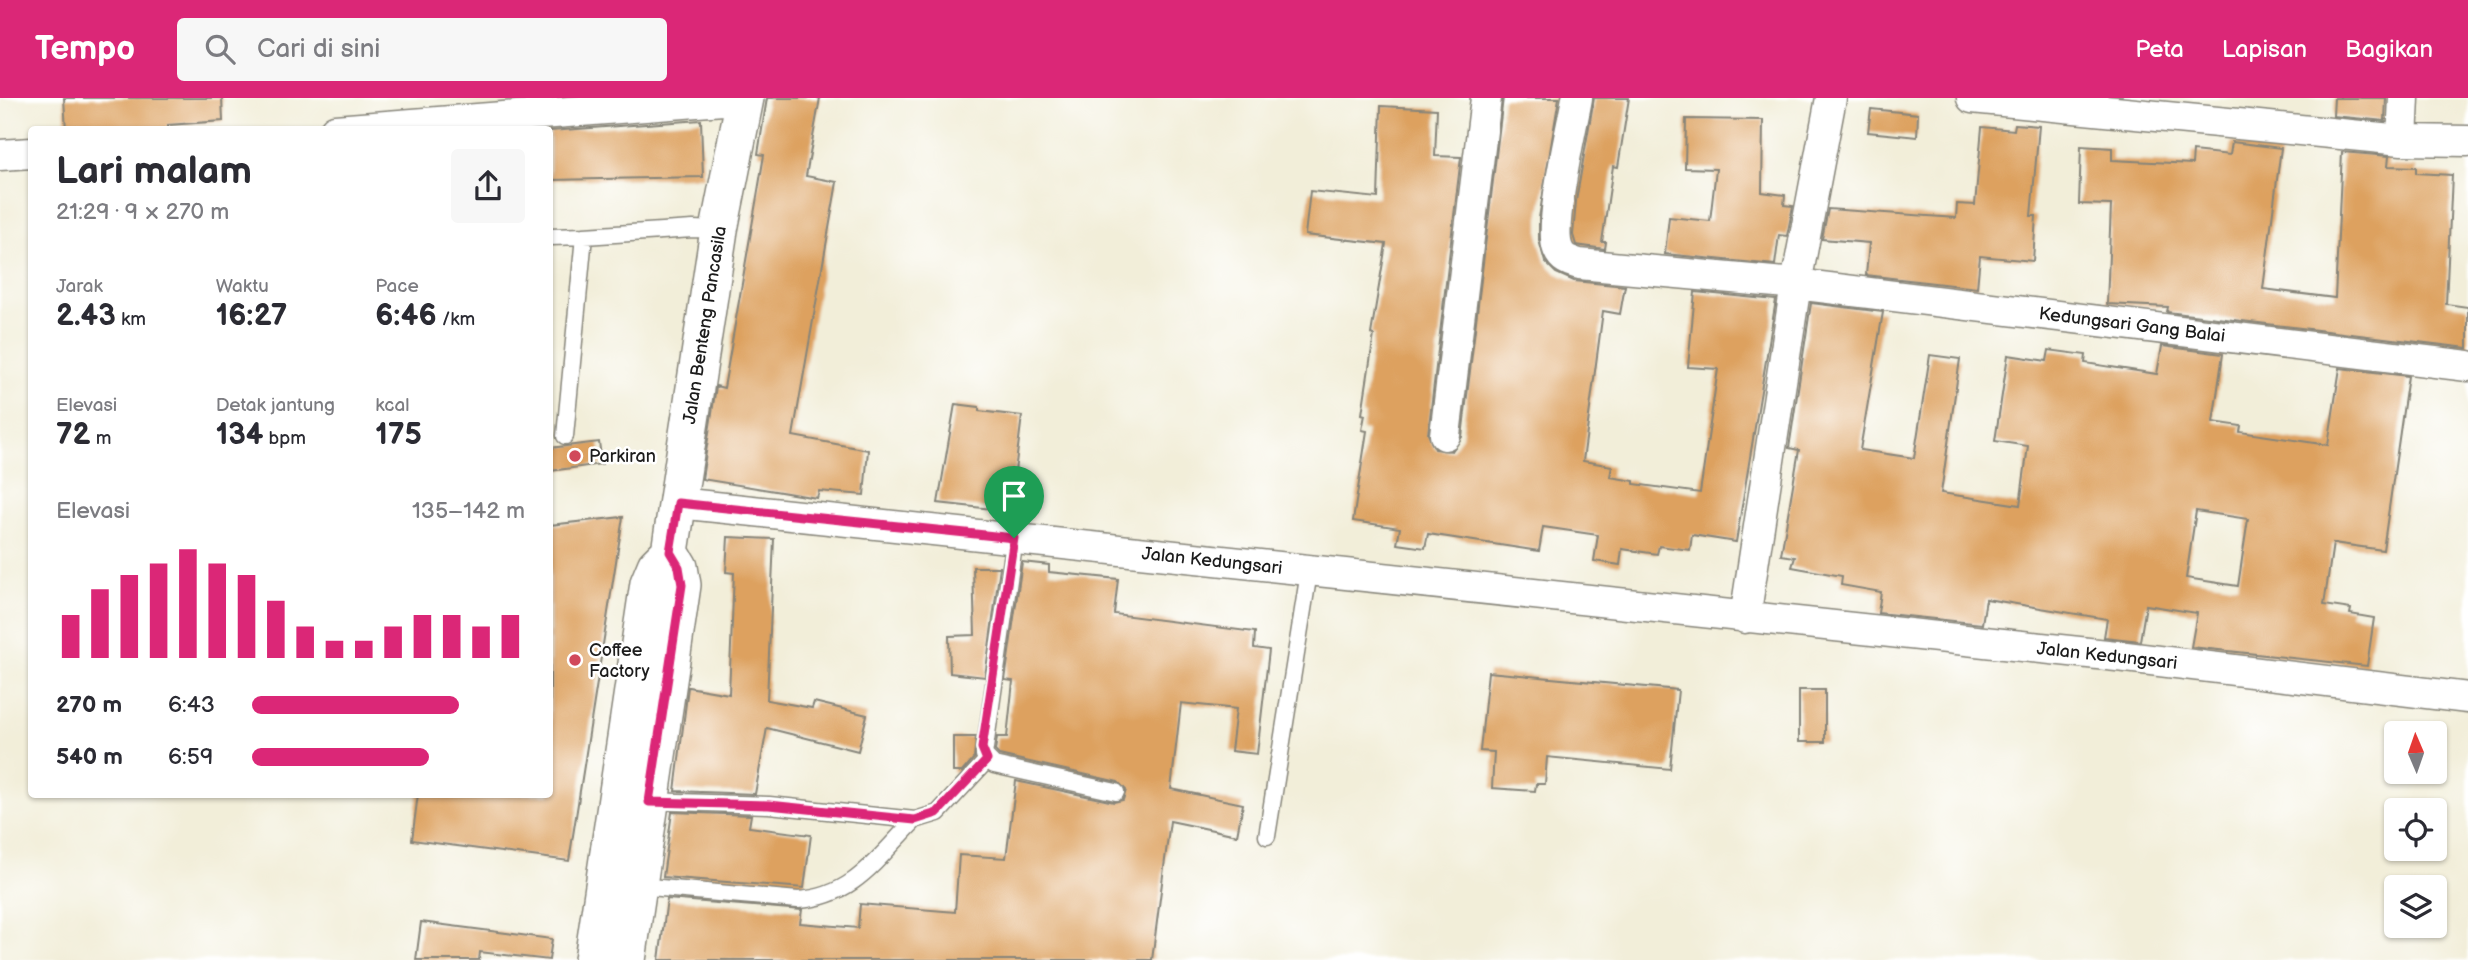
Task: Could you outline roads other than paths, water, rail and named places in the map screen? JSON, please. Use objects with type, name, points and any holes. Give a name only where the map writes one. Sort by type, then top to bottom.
[{"type":"street","points":[[1445,435],[1486,98]]},
{"type":"street","name":"Kedungsari Gang Balai","points":[[1577,98],[1555,231],[1557,247],[1566,260],[1579,264],[1796,284],[2468,366]]},
{"type":"street","points":[[1745,618],[1796,284],[1831,98]]},
{"type":"street","points":[[1972,98],[2402,140],[2468,141]]},
{"type":"street","points":[[2402,140],[2404,98]]},
{"type":"street","points":[[387,126],[744,100]]},
{"type":"street","name":"Jalan Benteng Pancasila","points":[[593,960],[649,583],[656,565],[670,552],[719,230],[744,100]]},
{"type":"street","points":[[0,155],[28,153]]},
{"type":"street","name":"Jalan Kedungsari","points":[[678,503],[2126,657],[2468,698]]},
{"type":"street","name":"Jalan Benteng Pancasila","points":[[627,960],[682,585],[679,567],[670,552]]},
{"type":"lane","points":[[553,237],[719,230]]},
{"type":"lane","points":[[565,436],[584,236]]},
{"type":"lane","points":[[1014,538],[982,748],[987,760],[994,765],[1116,792]]},
{"type":"lane","points":[[1267,835],[1308,572]]},
{"type":"lane","points":[[649,802],[769,805],[915,820],[937,813],[987,760]]},
{"type":"lane","points":[[638,886],[798,900],[819,899],[841,891],[915,820]]},
{"type":"place","name":"Parkiran","points":[[575,456]]},
{"type":"place","name":"Coffee Factory","points":[[575,660]]}]
